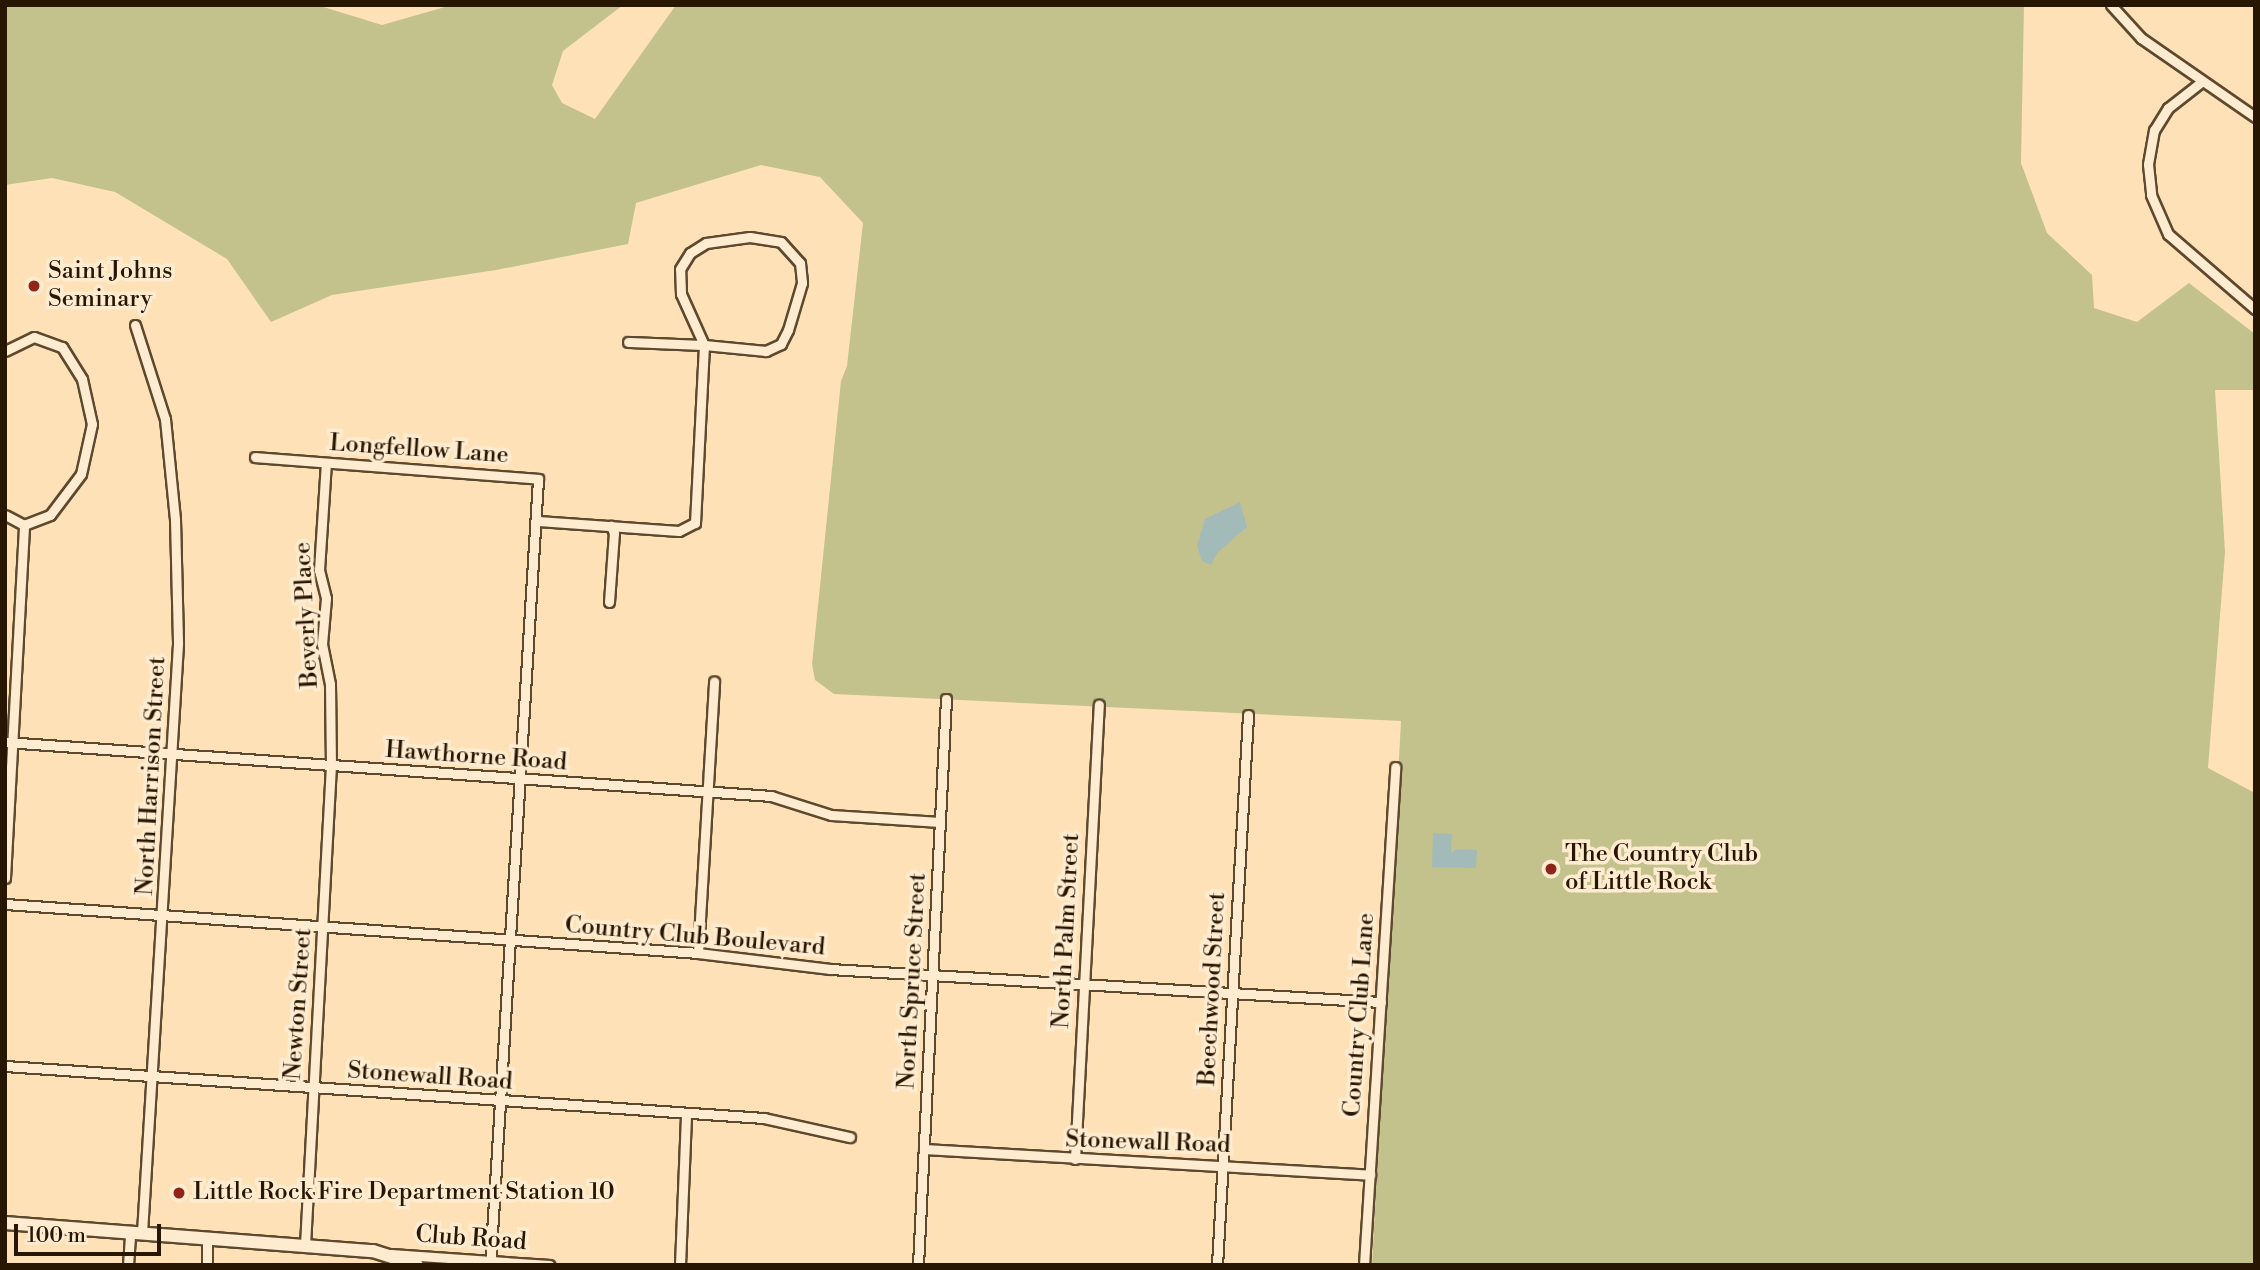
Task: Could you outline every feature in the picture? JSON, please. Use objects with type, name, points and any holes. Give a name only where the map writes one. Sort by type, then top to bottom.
[{"type":"street","points":[[2111,5],[2141,38],[2200,83],[2255,117]]},
{"type":"street","points":[[2200,83],[2168,108],[2154,130],[2148,164],[2151,195],[2168,234],[2255,309]]},
{"type":"street","points":[[490,1262],[512,940],[519,778],[538,521],[679,531],[695,523],[704,345],[678,282],[690,253],[710,242],[750,237],[771,238],[789,247],[800,263],[802,283],[781,344],[761,352],[704,345],[628,342]]},
{"type":"street","name":"North Harrison Street","points":[[128,1265],[136,1233],[153,1077],[178,644],[173,489],[165,419],[135,325]]},
{"type":"street","points":[[5,351],[29,337],[54,342],[79,372],[91,415],[90,444],[78,481],[50,516],[24,525],[5,515]]},
{"type":"street","name":"Longfellow Lane","points":[[255,457],[538,479],[538,521]]},
{"type":"street","name":"Beverly Place","points":[[326,463],[319,570],[326,598],[322,644],[330,684],[331,765]]},
{"type":"street","points":[[5,878],[9,742],[24,525]]},
{"type":"street","points":[[609,602],[614,533],[611,526]]},
{"type":"street","points":[[698,953],[714,681]]},
{"type":"street","name":"North Spruce Street","points":[[918,1265],[946,699]]},
{"type":"street","name":"North Palm Street","points":[[1075,1159],[1099,705]]},
{"type":"street","name":"Beechwood Street","points":[[1217,1265],[1248,715]]},
{"type":"street","name":"Hawthorne Road","points":[[9,742],[778,797],[831,816],[940,822]]},
{"type":"street","name":"Newton Street","points":[[305,1245],[331,765]]},
{"type":"street","name":"Country Club Lane","points":[[1364,1265],[1395,767]]},
{"type":"street","name":"Country Club Boulevard","points":[[5,904],[698,953],[932,975],[1381,1002]]},
{"type":"street","name":"Stonewall Road","points":[[5,1066],[764,1118],[850,1137]]},
{"type":"street","points":[[680,1265],[687,1114]]},
{"type":"street","name":"Stonewall Road","points":[[924,1149],[1075,1159],[1224,1164],[1370,1175]]},
{"type":"street","points":[[5,1223],[305,1245],[390,1254],[416,1265]]},
{"type":"street","points":[[207,1265],[208,1239]]},
{"type":"street","name":"Club Road","points":[[390,1254],[550,1265]]},
{"type":"shaded area","name":"The Country Club of Little Rock","points":[[5,5],[317,5],[382,25],[452,5],[623,5],[563,51],[552,85],[562,103],[595,119],[676,5],[2024,5],[2021,163],[2047,233],[2092,275],[2094,308],[2137,322],[2189,283],[2255,334],[2255,390],[2215,390],[2225,552],[2208,768],[2255,793],[2255,1265],[1372,1265],[1401,721],[834,694],[815,680],[812,664],[841,381],[847,366],[863,223],[820,177],[761,165],[636,203],[628,244],[496,270],[332,295],[271,322],[227,259],[115,192],[52,178],[5,185]]},
{"type":"water","points":[[1240,502],[1247,527],[1218,552],[1211,565],[1202,561],[1197,546],[1205,519]]},
{"type":"water","points":[[1433,833],[1452,834],[1451,854],[1455,849],[1477,850],[1476,868],[1432,867]]},
{"type":"place","name":"Saint Johns Seminary","points":[[34,286]]},
{"type":"place","name":"The Country Club of Little Rock","points":[[1551,869]]},
{"type":"place","name":"Little Rock Fire Department Station 10","points":[[179,1193]]}]
